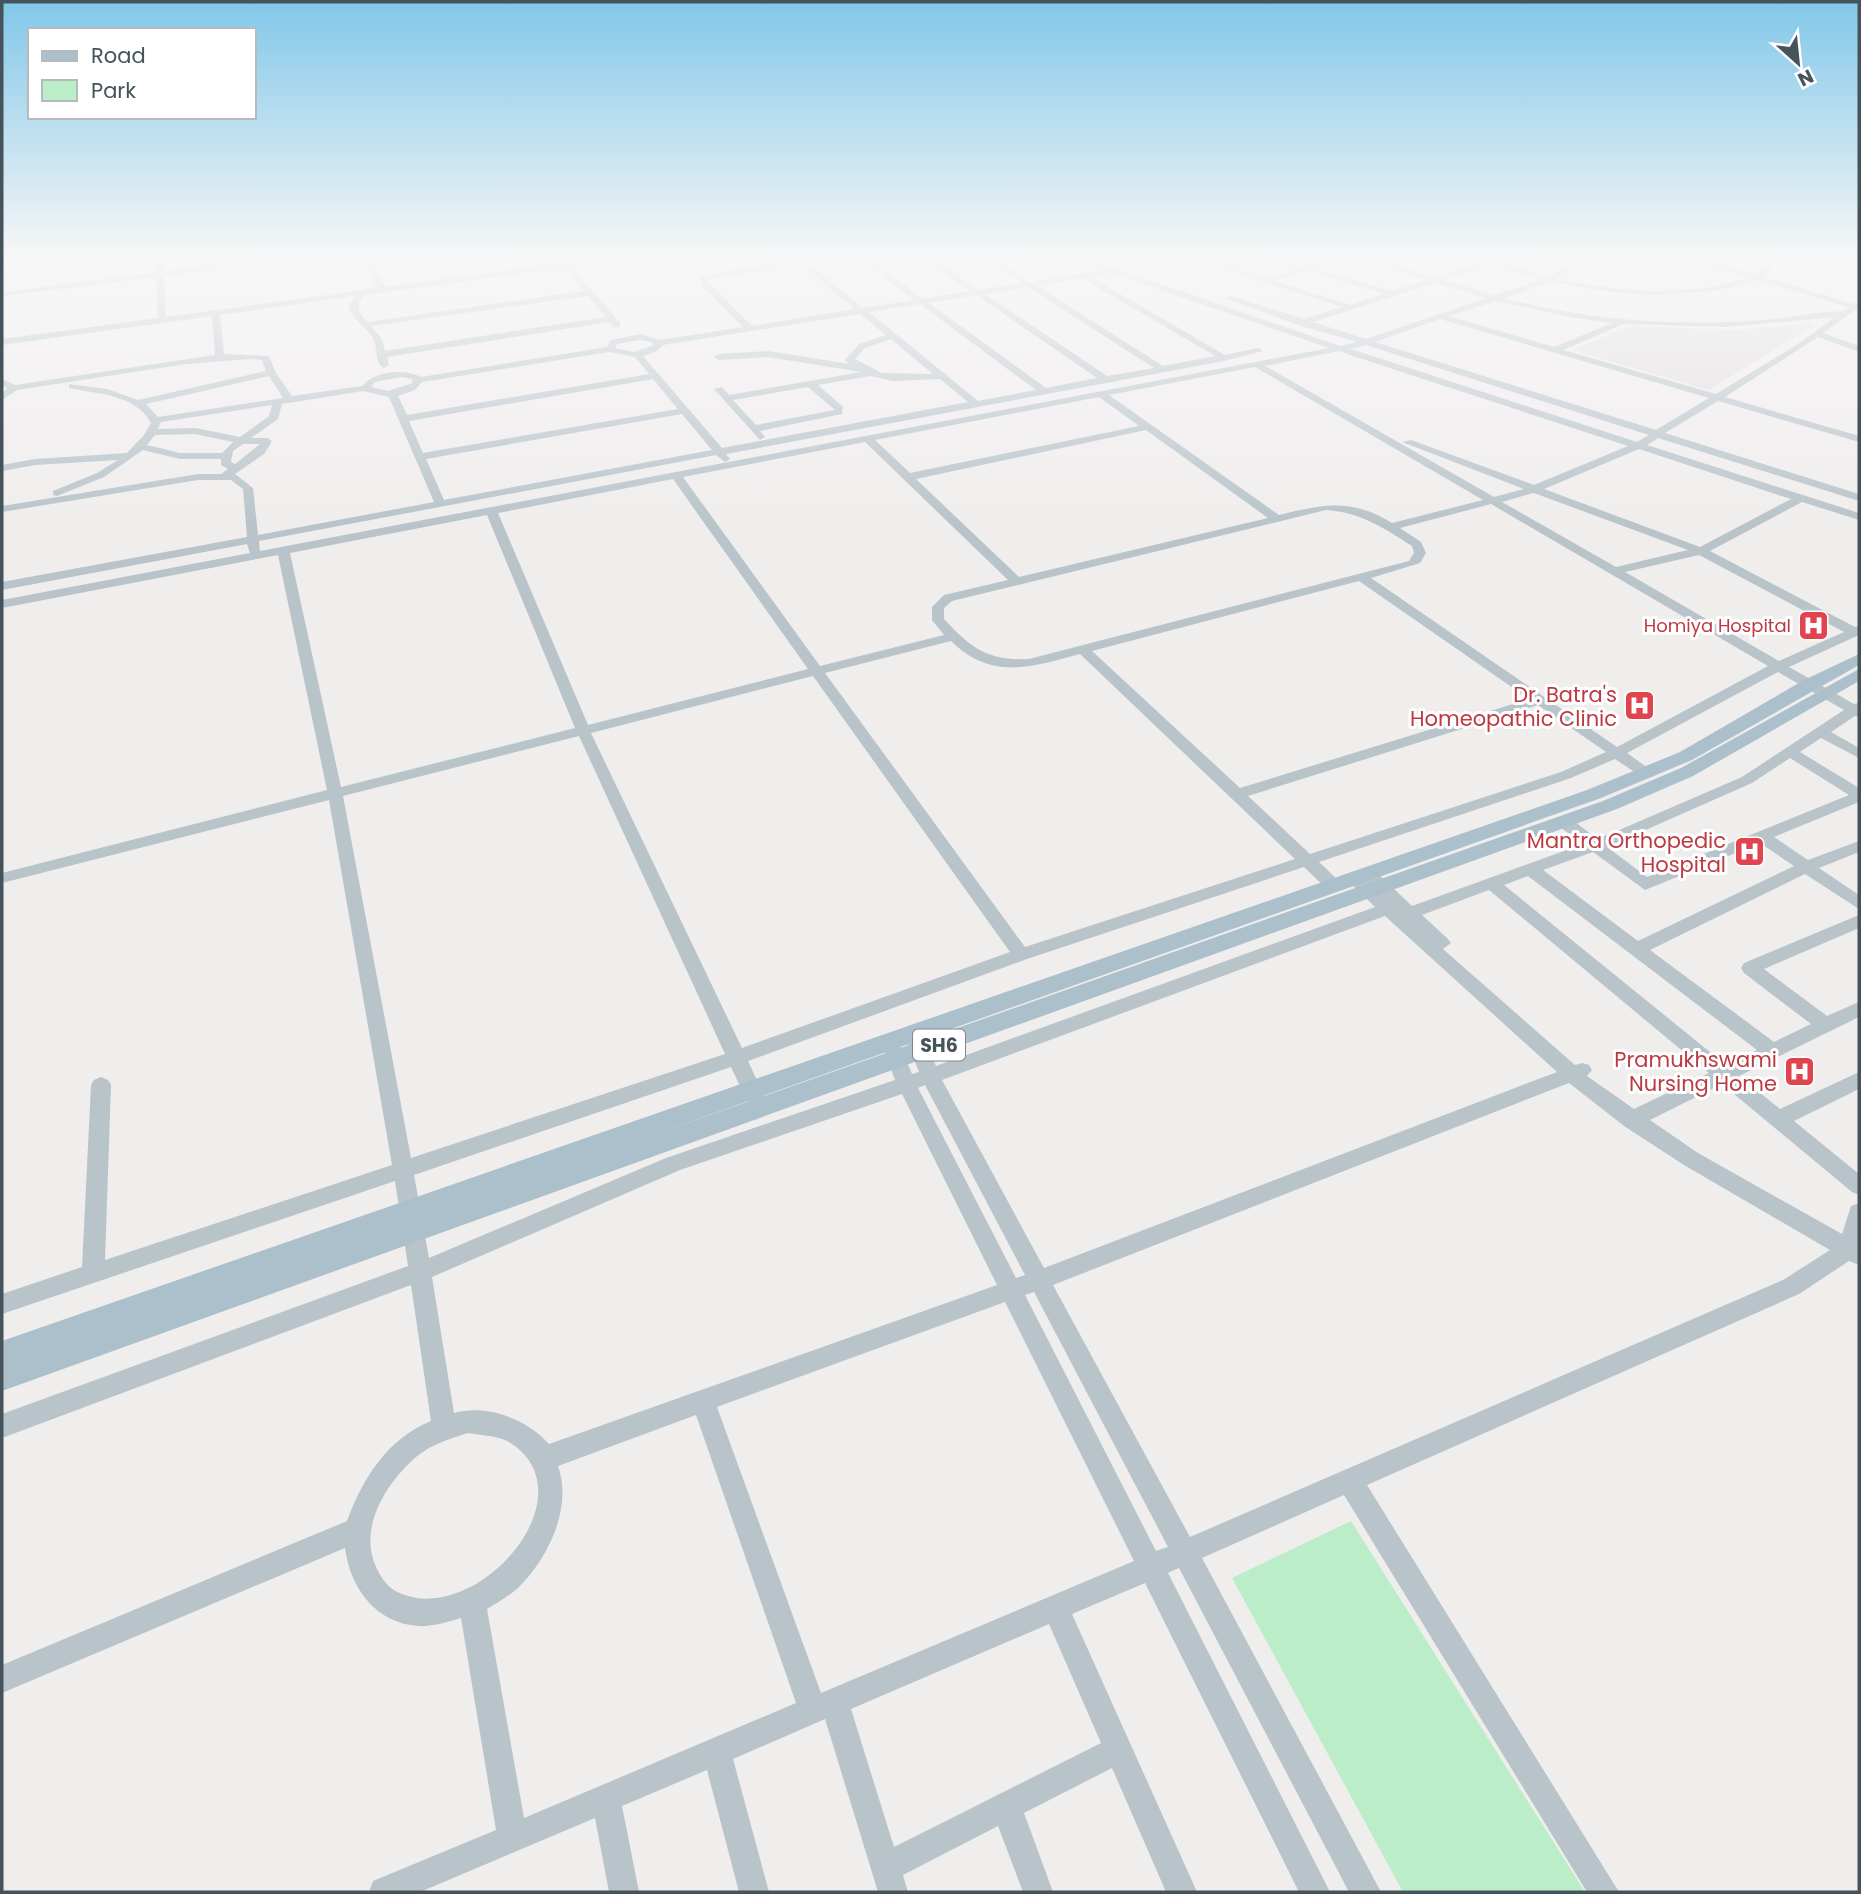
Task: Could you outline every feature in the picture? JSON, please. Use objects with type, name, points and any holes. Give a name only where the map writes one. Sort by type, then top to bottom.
[{"type":"main road","name":"SH6","points":[[905,1054],[1361,884],[1563,821],[1687,772],[1859,659]]},
{"type":"main road","name":"SH6","points":[[2,1353],[412,1220],[756,1100],[905,1054],[1647,774],[1817,688],[1859,674]]},
{"type":"main road","name":"SH6","points":[[2,1378],[412,1220]]},
{"type":"street","points":[[219,347],[220,358]]},
{"type":"street","points":[[379,347],[388,375]]},
{"type":"street","points":[[380,355],[429,347]]},
{"type":"street","points":[[237,468],[227,464],[226,456],[240,426],[284,400],[365,388],[374,393],[392,393],[412,388],[419,380],[610,349],[621,354],[638,354],[656,347]]},
{"type":"street","points":[[858,368],[850,360],[853,352],[860,347]]},
{"type":"street","points":[[906,347],[976,404]]},
{"type":"street","points":[[984,347],[1044,391]]},
{"type":"street","points":[[1058,347],[1106,380]]},
{"type":"street","points":[[1128,347],[1162,369]]},
{"type":"street","points":[[1206,347],[1224,358]]},
{"type":"street","points":[[2,586],[1279,347]]},
{"type":"street","points":[[1385,347],[1859,498]]},
{"type":"street","points":[[1545,347],[1859,439]]},
{"type":"street","points":[[1554,350],[1561,347]]},
{"type":"street","points":[[1391,527],[1494,502],[1536,488],[1641,444],[1796,347]]},
{"type":"street","points":[[2,605],[1346,348],[1859,515]]},
{"type":"street","points":[[638,354],[731,466]]},
{"type":"street","points":[[719,357],[768,354],[905,378],[942,376]]},
{"type":"street","points":[[2,397],[14,388],[220,358],[264,356],[284,400]]},
{"type":"street","points":[[1257,365],[1858,710]]},
{"type":"street","points":[[137,403],[271,373]]},
{"type":"street","points":[[727,398],[871,373]]},
{"type":"street","points":[[94,389],[112,374]]},
{"type":"street","points":[[365,388],[372,380],[388,375],[411,375],[419,380]]},
{"type":"street","points":[[403,419],[656,376]]},
{"type":"street","points":[[2,382],[14,388]]},
{"type":"street","points":[[48,383],[94,389],[137,403],[156,420],[240,426],[268,442],[225,476]]},
{"type":"street","points":[[753,429],[839,412],[811,384]]},
{"type":"street","points":[[719,389],[765,443]]},
{"type":"street","points":[[392,393],[440,504]]},
{"type":"street","points":[[1102,395],[1276,518]]},
{"type":"street","points":[[152,432],[240,426],[274,417],[284,400]]},
{"type":"street","points":[[419,457],[685,411]]},
{"type":"street","points":[[5,508],[68,489],[131,456],[152,432],[156,420]]},
{"type":"street","points":[[908,477],[1148,427]]},
{"type":"street","points":[[1364,427],[1536,488],[1701,551],[1857,631]]},
{"type":"street","points":[[869,439],[1016,581]]},
{"type":"street","points":[[1641,444],[1859,515]]},
{"type":"street","points":[[141,447],[180,456],[226,456]]},
{"type":"street","points":[[2,468],[35,462],[131,456]]},
{"type":"street","points":[[5,508],[225,476],[240,479],[248,488],[255,556]]},
{"type":"street","points":[[676,476],[1021,955]]},
{"type":"street","points":[[1615,571],[1701,551],[1801,498]]},
{"type":"street","points":[[1326,507],[1350,507],[1368,512],[1391,527],[1417,544],[1420,553],[1414,563],[1083,649],[1007,666],[969,652],[938,620],[938,607],[948,598],[1326,507]]},
{"type":"street","points":[[492,511],[583,730],[756,1100]]},
{"type":"street","points":[[283,551],[335,793],[421,1272],[444,1429]]},
{"type":"street","points":[[1361,577],[1647,774]]},
{"type":"street","points":[[2,1304],[736,1058],[1021,955],[1566,775],[1616,753],[1779,666],[1857,631]]},
{"type":"street","points":[[2,878],[954,636]]},
{"type":"street","points":[[1083,649],[1305,859],[1361,884],[1399,909],[1576,1072],[1691,1159],[1855,1246]]},
{"type":"street","points":[[1237,794],[1539,700]]},
{"type":"street","points":[[930,1076],[1399,909],[1492,883],[1594,845],[1747,780],[1858,710]]},
{"type":"street","points":[[1821,732],[1859,754]]},
{"type":"street","points":[[1790,752],[1859,796]]},
{"type":"street","points":[[1563,821],[1645,884],[1859,796]]},
{"type":"street","points":[[1761,836],[1859,903]]},
{"type":"street","points":[[1637,949],[1806,867],[1859,846]]},
{"type":"street","points":[[1530,869],[1773,1051]]},
{"type":"street","points":[[1492,883],[1859,1186]]},
{"type":"street","points":[[1826,1025],[1750,968],[1859,921]]},
{"type":"street","points":[[1636,1117],[1859,1009]]},
{"type":"street","points":[[905,1054],[930,1076],[1366,1892]]},
{"type":"street","points":[[2,1426],[421,1272],[673,1164],[905,1054]]},
{"type":"street","points":[[905,1054],[1010,1291],[1315,1892]]},
{"type":"street","points":[[545,1458],[1010,1291],[1576,1072]]},
{"type":"street","points":[[1778,1119],[1859,1080]]},
{"type":"street","points":[[93,1274],[101,1085]]},
{"type":"street","points":[[1855,1246],[1859,1212]]},
{"type":"street","points":[[384,1892],[1055,1608],[1791,1287],[1855,1246]]},
{"type":"street","points":[[703,1401],[889,1880],[1006,1806],[1118,1750]]},
{"type":"street","points":[[468,1421],[495,1421],[525,1434],[545,1458],[552,1493],[545,1528],[524,1564],[491,1595],[454,1611],[412,1612],[381,1598],[361,1569],[358,1529],[369,1496],[392,1462],[424,1436],[444,1429],[468,1421]]},
{"type":"street","points":[[1349,1480],[1604,1892]]},
{"type":"street","points":[[2,1679],[358,1529]]},
{"type":"street","points":[[472,1603],[512,1838]]},
{"type":"street","points":[[1055,1608],[1182,1892]]},
{"type":"street","points":[[717,1751],[754,1892]]},
{"type":"street","points":[[606,1798],[624,1892]]},
{"type":"street","points":[[1006,1806],[1038,1892]]},
{"type":"shaded area","points":[[1578,347],[1777,347],[1709,390],[1572,350]]},
{"type":"green space","points":[[1351,1521],[1585,1892],[1403,1892],[1232,1578]]},
{"type":"place","name":"Homiya Hospital","points":[[1814,625]]},
{"type":"place","name":"Dr. Batra's Homeopathic Clinic","points":[[1640,706]]},
{"type":"place","name":"Mantra Orthopedic Hospital","points":[[1749,852]]},
{"type":"place","name":"Pramukhswami Nursing Home","points":[[1800,1071]]}]
